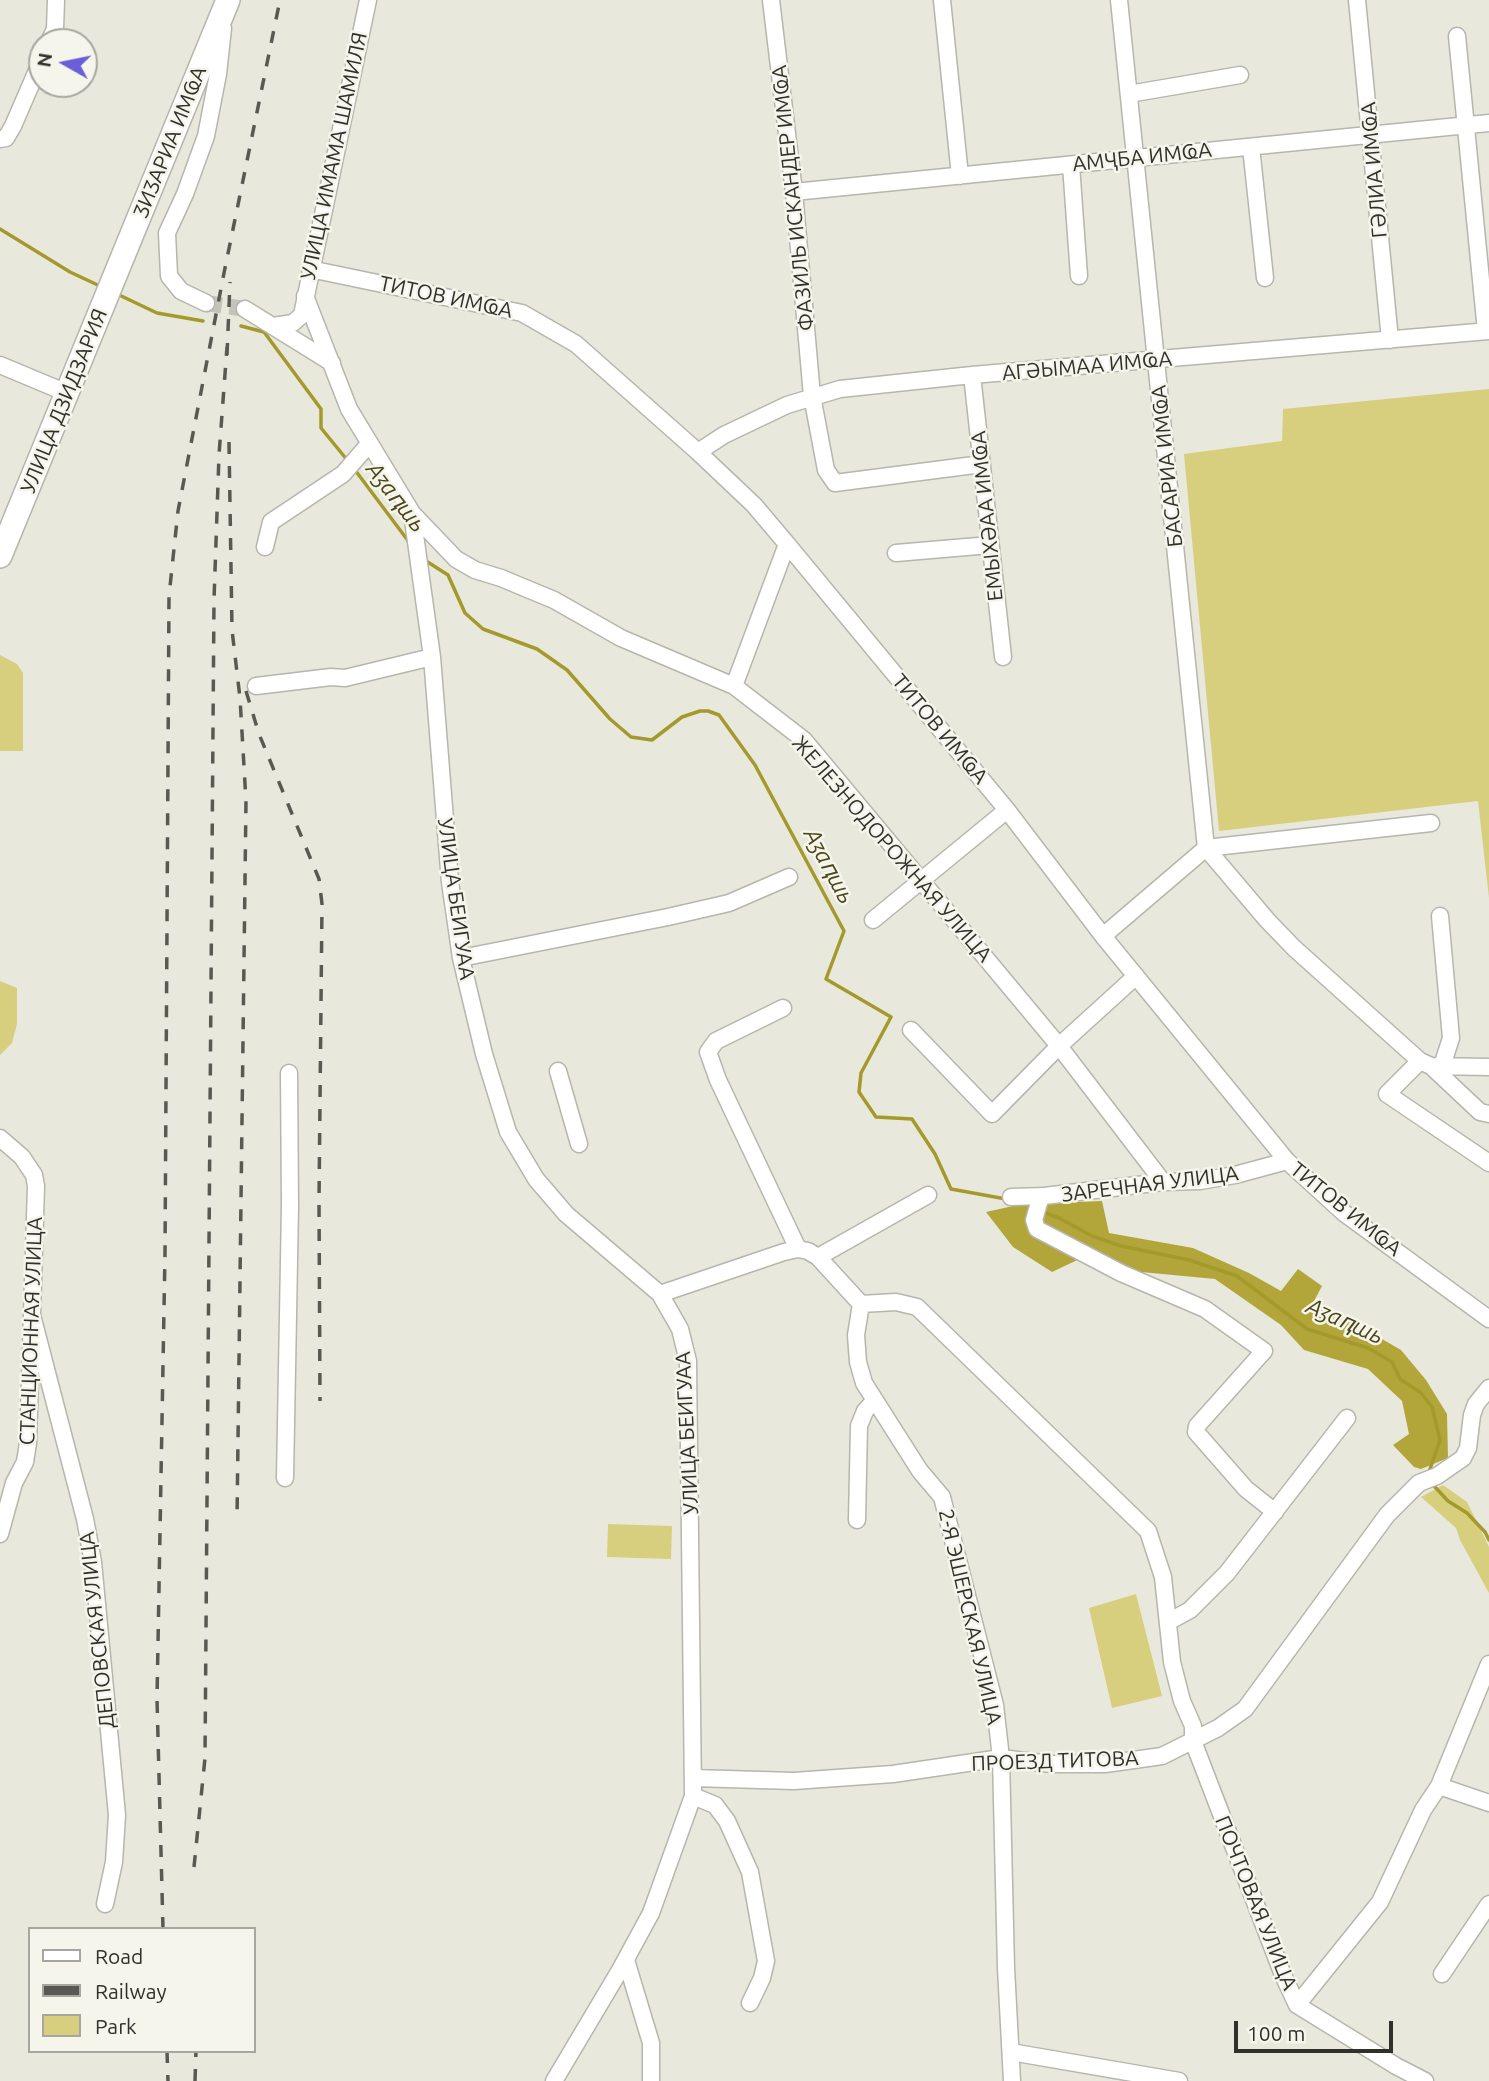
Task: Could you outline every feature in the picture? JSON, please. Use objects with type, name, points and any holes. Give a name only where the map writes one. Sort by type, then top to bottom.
[{"type":"highway","name":"ӠИӠАРИА ИМҨА","points":[[110,291],[226,6]]},
{"type":"highway","name":"УЛИЦА ДЗИДЗАРИЯ","points":[[0,556],[110,291]]},
{"type":"street","points":[[55,28],[56,0]]},
{"type":"street","name":"УЛИЦА ИМАМА ШАМИЛЯ","points":[[368,0],[305,296],[366,449],[412,513],[421,577]]},
{"type":"street","name":"ФАЗИЛЬ ИСКАНДЕР ИМҨА","points":[[771,0],[794,192],[812,396],[826,470],[835,483],[982,464]]},
{"type":"street","points":[[942,0],[960,176]]},
{"type":"street","name":"БАСАРИА ИМҨА","points":[[1119,0],[1206,848]]},
{"type":"street","name":"ГӘЛИА ИМҨА","points":[[1361,0],[1370,135],[1390,340]]},
{"type":"street","points":[[206,303],[181,291],[169,276],[166,257],[167,233],[185,194],[206,136],[218,74],[226,6]]},
{"type":"street","points":[[1457,36],[1488,331]]},
{"type":"street","points":[[1129,94],[1240,75]]},
{"type":"street","points":[[0,139],[6,138],[28,91]]},
{"type":"street","name":"АМҶБА ИМҨА","points":[[794,192],[1489,123]]},
{"type":"street","points":[[1251,146],[1265,278]]},
{"type":"street","points":[[1071,164],[1079,276]]},
{"type":"street","points":[[137,222],[167,233]]},
{"type":"street","name":"ТИТОВ ИМҨА","points":[[310,269],[522,313],[576,344],[698,452],[754,505],[787,544],[1007,810],[1103,936],[1287,1161],[1344,1213],[1489,1319]]},
{"type":"street","points":[[273,326],[293,323],[302,316],[305,296]]},
{"type":"street","points":[[245,309],[332,363]]},
{"type":"street","name":"АГӘЫМАА ИМҨА","points":[[698,452],[724,435],[787,405],[840,389],[972,375],[1488,331]]},
{"type":"street","points":[[0,365],[67,393]]},
{"type":"street","name":"ЕМЫХӘАА ИМҨА","points":[[972,375],[1003,657]]},
{"type":"street","points":[[265,547],[271,522],[343,474],[366,449]]},
{"type":"street","name":"ЖЕЛЕЗНОДОРОЖНАЯ УЛИЦА","points":[[412,513],[465,565],[554,600],[598,627],[734,686],[804,740],[1059,1046],[1163,1182]]},
{"type":"street","points":[[734,686],[787,544]]},
{"type":"street","points":[[896,553],[990,545]]},
{"type":"street","name":"УЛИЦА БЕИГУАА","points":[[421,577],[432,657],[450,881],[461,958],[497,1101],[508,1132],[536,1179],[566,1214],[660,1294],[680,1329],[688,1362],[694,1796],[651,1913],[554,2081]]},
{"type":"street","points":[[256,686],[331,677],[345,678],[432,657]]},
{"type":"street","points":[[873,920],[1007,810]]},
{"type":"street","points":[[1103,936],[1206,848],[1431,823]]},
{"type":"street","points":[[1206,848],[1294,948],[1431,1064],[1480,1112],[1489,1114]]},
{"type":"street","points":[[461,958],[729,903],[789,877]]},
{"type":"street","points":[[1440,916],[1451,1038],[1431,1064],[1387,1094],[1489,1163]]},
{"type":"street","points":[[911,1030],[992,1114],[1059,1046],[1136,976]]},
{"type":"street","points":[[783,1007],[716,1041],[708,1052],[718,1080],[798,1249]]},
{"type":"street","points":[[1431,1064],[1489,1067]]},
{"type":"street","points":[[558,1070],[579,1144]]},
{"type":"street","points":[[285,1479],[289,1073]]},
{"type":"street","name":"СТАНЦИОННАЯ УЛИЦА","points":[[0,1138],[22,1157],[34,1175],[36,1186],[28,1443],[25,1462],[14,1483],[0,1534]]},
{"type":"street","name":"ЗАРЕЧНАЯ УЛИЦА","points":[[1011,1197],[1039,1205],[1163,1182],[1200,1181],[1235,1175],[1287,1161]]},
{"type":"street","points":[[818,1257],[928,1195]]},
{"type":"street","points":[[1039,1205],[1034,1220],[1037,1229],[1121,1273],[1205,1309],[1264,1351],[1197,1426],[1196,1432],[1200,1440],[1246,1489],[1275,1512]]},
{"type":"street","points":[[660,1294],[798,1249],[818,1257],[861,1304]]},
{"type":"street","name":"ПОЧТОВАЯ УЛИЦА","points":[[861,1304],[896,1302],[917,1307],[1148,1531],[1163,1577],[1171,1662],[1182,1701],[1193,1726],[1193,1741],[1297,2005],[1425,2081]]},
{"type":"street","name":"2-Я ЭШЕРСКАЯ УЛИЦА","points":[[861,1304],[856,1335],[858,1362],[864,1383],[920,1471],[942,1497],[995,1705],[1001,1758],[1006,1968],[1012,2081]]},
{"type":"street","name":"ДЕПОВСКАЯ УЛИЦА","points":[[33,1319],[85,1519],[93,1562],[117,1815],[114,1862],[105,1904]]},
{"type":"street","name":"ПРОЕЗД ТИТОВА","points":[[693,1778],[794,1781],[853,1778],[1001,1758],[1051,1764],[1105,1764],[1162,1756],[1193,1741],[1245,1709],[1387,1515],[1419,1483],[1437,1476],[1463,1458],[1468,1448],[1476,1404],[1489,1388]]},
{"type":"street","points":[[857,1520],[859,1426],[865,1411],[874,1401]]},
{"type":"street","points":[[1168,1622],[1190,1610],[1227,1573],[1347,1418]]},
{"type":"street","points":[[0,1492],[14,1483]]},
{"type":"street","points":[[1297,2005],[1380,1902],[1423,1810],[1439,1786],[1489,1664]]},
{"type":"street","points":[[1439,1786],[1489,1803]]},
{"type":"street","points":[[694,1796],[715,1805],[727,1821],[750,1872],[766,1961],[762,1978],[750,2003]]},
{"type":"street","points":[[1442,1975],[1489,1904]]},
{"type":"street","points":[[626,1960],[651,2043],[651,2081]]},
{"type":"street","points":[[1011,2052],[1179,2081]]},
{"type":"green space","points":[[1489,389],[1489,898],[1478,801],[1219,831],[1184,454],[1282,441],[1283,409]]},
{"type":"green space","points":[[0,655],[17,664],[23,673],[23,751],[0,751]]},
{"type":"green space","points":[[0,981],[17,988],[17,1024],[12,1043],[0,1055]]},
{"type":"green space","points":[[1443,1485],[1467,1502],[1489,1547],[1489,1593],[1456,1528],[1421,1497]]},
{"type":"green space","points":[[608,1524],[672,1526],[671,1559],[607,1557]]},
{"type":"green space","points":[[1136,1594],[1162,1696],[1112,1708],[1089,1608]]},
{"type":"shaded area","points":[[1102,1201],[1109,1233],[1193,1248],[1249,1273],[1281,1291],[1298,1269],[1322,1286],[1313,1303],[1401,1350],[1426,1380],[1447,1414],[1448,1458],[1421,1469],[1414,1467],[1393,1445],[1409,1434],[1402,1401],[1368,1369],[1304,1350],[1281,1325],[1215,1279],[1131,1271],[1090,1254],[1052,1272],[1013,1247],[986,1212],[1022,1204]]},
{"type":"waterway","name":"Аӡаԥшь","points":[[0,229],[70,272],[102,287]]},
{"type":"waterway","name":"Аӡаԥшь","points":[[115,293],[157,313],[203,321]]},
{"type":"waterway","name":"Аӡаԥшь","points":[[241,326],[264,332],[321,409],[321,428],[348,461]]},
{"type":"waterway","name":"Аӡаԥшь","points":[[355,470],[409,542]]},
{"type":"waterway","name":"Аӡаԥшь","points":[[423,559],[448,575],[465,613],[483,629],[537,649],[567,670],[610,719],[631,737],[652,740],[682,717],[700,711],[719,715],[755,765],[844,931],[826,979],[891,1017],[861,1073],[859,1092],[876,1117],[912,1119],[935,1154],[951,1189],[1006,1199]]},
{"type":"waterway","name":"Аӡаԥшь","points":[[1040,1211],[1092,1236],[1121,1246],[1189,1260],[1237,1276],[1307,1329],[1368,1348],[1392,1362],[1400,1379],[1421,1393],[1432,1407],[1440,1440],[1430,1475]]},
{"type":"waterway","name":"Аӡаԥшь","points":[[1433,1482],[1448,1501],[1467,1513],[1489,1540]]},
{"type":"tunnel","points":[[206,303],[245,309]]},
{"type":"railway","points":[[163,1927],[157,1699],[165,1254],[169,596],[178,511],[280,0]]},
{"type":"railway","points":[[227,355],[230,282]]},
{"type":"railway","points":[[194,1867],[205,1758],[214,600],[219,455],[227,347]]},
{"type":"railway","points":[[229,442],[232,630],[240,698],[246,801],[237,1520]]},
{"type":"railway","points":[[246,691],[259,734],[319,879],[322,904],[320,1401]]},
{"type":"railway","points":[[167,2053],[168,2081]]},
{"type":"railway","points":[[195,2081],[196,2053]]}]
